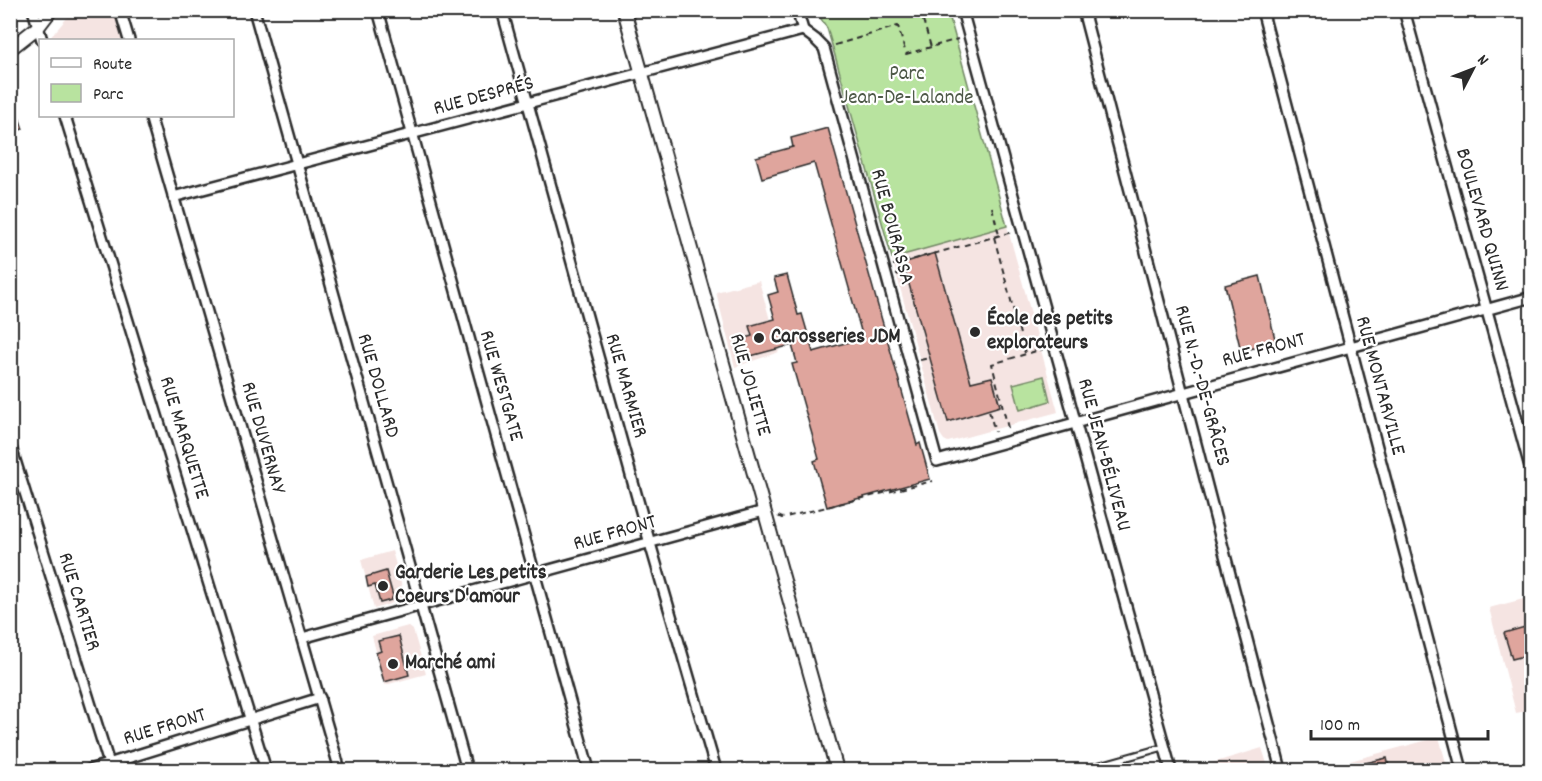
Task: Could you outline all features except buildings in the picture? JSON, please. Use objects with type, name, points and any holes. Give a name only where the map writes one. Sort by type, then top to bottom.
[{"type":"street","points":[[33,10],[42,39]]},
{"type":"street","points":[[10,49],[38,27],[51,10]]},
{"type":"street","points":[[120,10],[129,39]]},
{"type":"street","name":"RUE DOLLARD","points":[[254,10],[466,771]]},
{"type":"street","name":"RUE WESTGATE","points":[[378,10],[589,771]]},
{"type":"street","name":"RUE MARMIER","points":[[502,10],[650,543],[716,771]]},
{"type":"street","name":"RUE JOLIETTE","points":[[624,10],[837,771]]},
{"type":"street","points":[[797,10],[803,30]]},
{"type":"street","name":"RUE JEAN-BÉLIVEAU","points":[[962,10],[1171,771]]},
{"type":"street","name":"RUE N.-D.-DE-GRÂCES","points":[[1083,10],[1281,771]]},
{"type":"street","name":"RUE MONTARVILLE","points":[[1262,10],[1462,771]]},
{"type":"street","name":"BOULEVARD QUINN","points":[[1404,10],[1532,474]]},
{"type":"street","name":"RUE DESPRÉS","points":[[173,198],[803,30]]},
{"type":"street","name":"RUE BOURASSA","points":[[803,30],[824,48],[937,461]]},
{"type":"street","name":"RUE MARQUETTE","points":[[65,117],[266,771]]},
{"type":"street","name":"RUE DUVERNAY","points":[[150,117],[340,771]]},
{"type":"street","name":"RUE FRONT","points":[[937,461],[1532,297]]},
{"type":"street","name":"RUE CARTIER","points":[[10,444],[110,767]]},
{"type":"street","name":"RUE FRONT","points":[[302,638],[535,576],[764,511]]},
{"type":"street","name":"RUE FRONT","points":[[89,771],[110,767],[320,698]]},
{"type":"lane","points":[[1082,771],[1164,747]]},
{"type":"path","points":[[920,10],[932,47]]},
{"type":"path","points":[[832,46],[898,26],[906,54],[959,38]]},
{"type":"path","points":[[992,207],[999,235]]},
{"type":"path","points":[[893,265],[1012,232]]},
{"type":"path","points":[[994,237],[1025,353]]},
{"type":"path","points":[[896,275],[905,272]]},
{"type":"path","points":[[1008,428],[992,364],[1043,349]]},
{"type":"path","points":[[920,360],[930,357]]},
{"type":"path","points":[[989,411],[995,432]]},
{"type":"path","points":[[764,511],[782,518],[933,481]]},
{"type":"shaded area","points":[[73,11],[113,11],[122,39],[49,39]]},
{"type":"shaded area","name":"École des petits explorateurs","points":[[1007,226],[1058,412],[948,442],[940,434],[892,258]]},
{"type":"shaded area","points":[[759,281],[779,352],[735,367],[716,292]]},
{"type":"shaded area","points":[[392,551],[404,594],[402,600],[374,609],[361,560]]},
{"type":"shaded area","points":[[1531,597],[1531,710],[1516,713],[1489,608]]},
{"type":"shaded area","points":[[408,626],[413,630],[426,674],[385,685],[372,636]]},
{"type":"shaded area","points":[[1439,737],[1448,770],[1317,770]]},
{"type":"shaded area","points":[[1262,748],[1269,770],[1189,770]]},
{"type":"green space","name":"Parc Jean-De-Lalande","points":[[816,11],[948,11],[1007,226],[892,258],[827,28]]},
{"type":"green space","points":[[1044,376],[1050,401],[1020,410],[1013,384]]},
{"type":"place","name":"École des petits explorateurs","points":[[975,332]]},
{"type":"place","name":"Carosseries JDM","points":[[759,338]]},
{"type":"place","name":"Garderie Les petits Coeurs D'amour","points":[[383,586]]},
{"type":"place","name":"Marché ami","points":[[393,664]]}]
